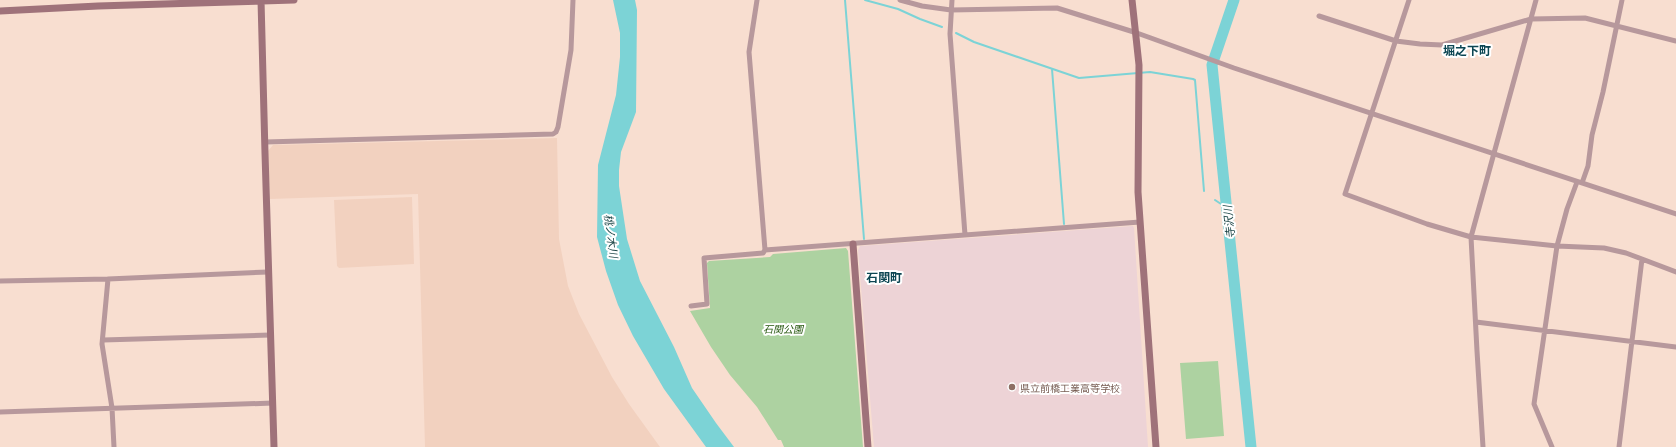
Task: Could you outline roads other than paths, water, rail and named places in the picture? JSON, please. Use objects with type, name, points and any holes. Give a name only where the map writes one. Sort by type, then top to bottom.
[{"type":"street","points":[[261,0],[262,82],[265,104],[268,272],[274,447]]},
{"type":"street","points":[[0,11],[98,6],[294,0]]},
{"type":"street","points":[[265,142],[553,134],[558,128],[570,56],[573,0]]},
{"type":"street","points":[[757,0],[749,52],[765,250]]},
{"type":"street","points":[[900,0],[922,6],[951,10],[1057,8],[1137,33],[1230,66],[1676,214]]},
{"type":"street","points":[[952,0],[950,34],[965,236]]},
{"type":"street","points":[[1132,0],[1137,33],[1140,80],[1138,192],[1156,447]]},
{"type":"street","points":[[1409,0],[1344,194],[1427,224],[1472,237],[1557,246],[1604,248],[1642,259],[1676,272]]},
{"type":"street","points":[[1483,447],[1472,237],[1536,0]]},
{"type":"street","points":[[1552,447],[1534,404],[1557,246],[1567,209],[1588,166],[1592,135],[1603,92],[1622,0]]},
{"type":"street","points":[[1319,16],[1396,41],[1442,45],[1531,19],[1585,18],[1676,41]]},
{"type":"street","points":[[691,306],[707,304],[704,258],[764,253],[765,250],[1140,222]]},
{"type":"street","points":[[853,244],[868,447]]},
{"type":"street","points":[[1619,447],[1642,259]]},
{"type":"street","points":[[0,281],[108,279],[268,272]]},
{"type":"street","points":[[108,279],[103,340],[112,408],[114,447]]},
{"type":"street","points":[[1476,322],[1676,347]]},
{"type":"street","points":[[103,340],[270,335]]},
{"type":"street","points":[[0,412],[273,403]]},
{"type":"water","name":"桃ノ木川","points":[[613,0],[635,0],[637,10],[636,112],[621,152],[619,170],[619,186],[627,239],[640,281],[674,347],[692,388],[734,447],[706,447],[664,389],[633,336],[618,305],[606,271],[597,237],[598,165],[616,95],[620,57],[620,33]]},
{"type":"waterway","points":[[845,0],[864,239]]},
{"type":"waterway","points":[[865,0],[898,9],[942,27]]},
{"type":"waterway","name":"寺沢川","points":[[1234,0],[1212,65],[1251,447]]},
{"type":"waterway","points":[[956,33],[974,42],[1079,78],[1150,72],[1195,80],[1204,191]]},
{"type":"waterway","points":[[1052,69],[1064,224]]},
{"type":"waterway","points":[[1215,200],[1227,208]]},
{"type":"place","name":"県立前橋工業高等学校","points":[[1012,387]]},
{"type":"district","name":"堀之下町","points":[[1467,50]]},
{"type":"district","name":"石関町","points":[[884,277]]},
{"type":"park label","name":"石関公園","points":[[783,328]]}]
